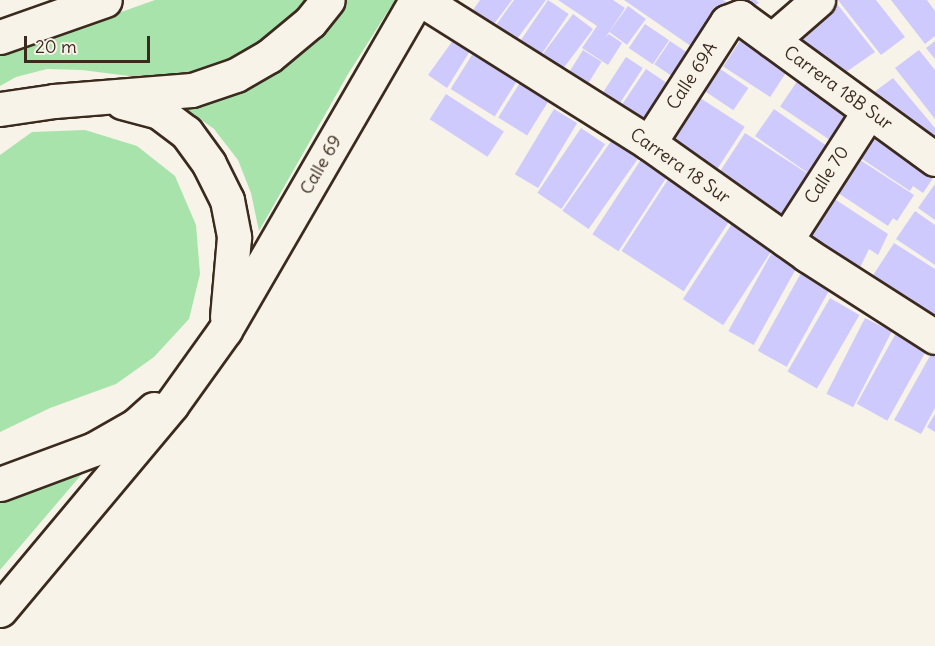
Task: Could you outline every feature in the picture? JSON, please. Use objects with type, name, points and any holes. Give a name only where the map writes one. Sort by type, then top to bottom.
[{"type":"street","points":[[0,37],[105,0]]},
{"type":"street","points":[[0,109],[54,101],[192,90],[236,75],[269,56],[310,22],[328,0]]},
{"type":"street","name":"Calle 69","points":[[188,380],[225,330],[416,0]]},
{"type":"street","name":"Carrera 18 Sur","points":[[422,0],[649,142],[786,240],[935,337]]},
{"type":"street","points":[[772,40],[818,0]]},
{"type":"street","name":"Calle 69A","points":[[649,142],[727,22],[740,17]]},
{"type":"street","name":"Carrera 18B Sur","points":[[740,17],[935,159]]},
{"type":"street","points":[[104,98],[159,112],[186,132],[209,164],[227,200],[234,237],[225,330]]},
{"type":"street","points":[[0,124],[54,101]]},
{"type":"street","name":"Calle 70","points":[[786,240],[869,111]]},
{"type":"street","points":[[0,484],[94,448],[136,425],[188,380]]},
{"type":"street","points":[[0,610],[110,482],[188,380]]},
{"type":"green space","points":[[155,0],[310,0],[283,29],[216,70],[176,82],[82,70],[47,69],[16,77],[0,86],[0,55]]},
{"type":"green space","points":[[343,0],[395,0],[348,74],[259,231],[251,193],[238,160],[214,129],[185,108],[256,86]]},
{"type":"green space","points":[[85,130],[137,146],[175,176],[196,225],[200,274],[189,319],[154,357],[116,384],[50,408],[0,432],[0,155],[32,132]]},
{"type":"green space","points":[[87,468],[0,570],[0,501]]},
{"type":"building","points":[[480,0],[512,0],[494,24],[473,10]]},
{"type":"building","points":[[514,0],[546,0],[517,39],[496,25]]},
{"type":"building","points":[[548,0],[569,14],[541,55],[521,41]]},
{"type":"building","points":[[558,0],[613,0],[625,8],[606,37],[609,34],[622,43],[608,65],[582,48],[597,26]]},
{"type":"building","points":[[624,0],[723,0],[729,4],[695,49]]},
{"type":"building","points":[[732,0],[756,0],[759,3],[743,13]]},
{"type":"building","points":[[834,0],[875,52],[833,81],[783,44]]},
{"type":"building","points":[[838,0],[876,0],[905,37],[881,55]]},
{"type":"building","points":[[891,0],[927,0],[935,11],[935,36],[925,44]]},
{"type":"building","points":[[628,6],[646,19],[627,45],[609,32]]},
{"type":"building","points":[[573,14],[593,29],[562,70],[542,55]]},
{"type":"building","points":[[645,24],[669,40],[653,64],[629,48]]},
{"type":"building","points":[[745,33],[792,63],[770,97],[723,67]]},
{"type":"building","points":[[454,39],[470,51],[447,88],[428,75]]},
{"type":"building","points":[[670,41],[695,58],[679,81],[654,64]]},
{"type":"building","points":[[935,41],[935,59],[926,48]]},
{"type":"building","points":[[475,50],[519,78],[495,117],[451,89]]},
{"type":"building","points":[[583,50],[602,62],[586,87],[567,75]]},
{"type":"building","points":[[919,50],[935,70],[935,119],[895,68]]},
{"type":"building","points":[[626,57],[643,68],[618,106],[601,95]]},
{"type":"building","points":[[707,60],[748,88],[733,110],[692,82]]},
{"type":"building","points":[[646,69],[671,86],[646,122],[621,105]]},
{"type":"building","points":[[893,78],[935,128],[935,139],[866,98]]},
{"type":"building","points":[[798,80],[855,119],[837,145],[780,107]]},
{"type":"building","points":[[521,81],[550,99],[527,135],[498,117]]},
{"type":"building","points":[[691,92],[745,127],[717,169],[664,134]]},
{"type":"building","points":[[446,94],[504,132],[488,157],[430,119]]},
{"type":"building","points":[[554,109],[577,123],[538,188],[515,174]]},
{"type":"building","points":[[774,109],[830,148],[811,175],[755,136]]},
{"type":"building","points":[[868,125],[935,170],[935,175],[923,193],[913,186],[910,191],[850,151]]},
{"type":"building","points":[[581,128],[605,144],[561,209],[537,193]]},
{"type":"building","points":[[745,133],[810,175],[783,216],[718,174]]},
{"type":"building","points":[[614,137],[640,155],[589,229],[562,211]]},
{"type":"building","points":[[851,154],[914,195],[897,221],[893,218],[888,226],[829,187]]},
{"type":"building","points":[[642,158],[668,175],[618,251],[592,234]]},
{"type":"building","points":[[669,178],[731,218],[684,291],[622,251]]},
{"type":"building","points":[[935,184],[935,220],[918,208]]},
{"type":"building","points":[[827,194],[888,234],[878,255],[869,249],[856,276],[799,238]]},
{"type":"building","points":[[915,211],[935,225],[935,265],[896,239]]},
{"type":"building","points":[[733,222],[773,248],[723,325],[683,299]]},
{"type":"building","points":[[894,243],[935,269],[935,317],[931,324],[868,283]]},
{"type":"building","points":[[771,254],[796,268],[754,345],[728,331]]},
{"type":"building","points":[[801,273],[830,289],[787,367],[758,351]]},
{"type":"building","points":[[830,298],[859,315],[817,389],[788,372]]},
{"type":"building","points":[[865,318],[892,332],[853,407],[826,394]]},
{"type":"building","points":[[896,333],[927,350],[887,421],[857,404]]},
{"type":"building","points":[[931,354],[935,356],[935,408],[921,434],[894,420]]},
{"type":"building","points":[[935,414],[935,432],[927,427]]}]
